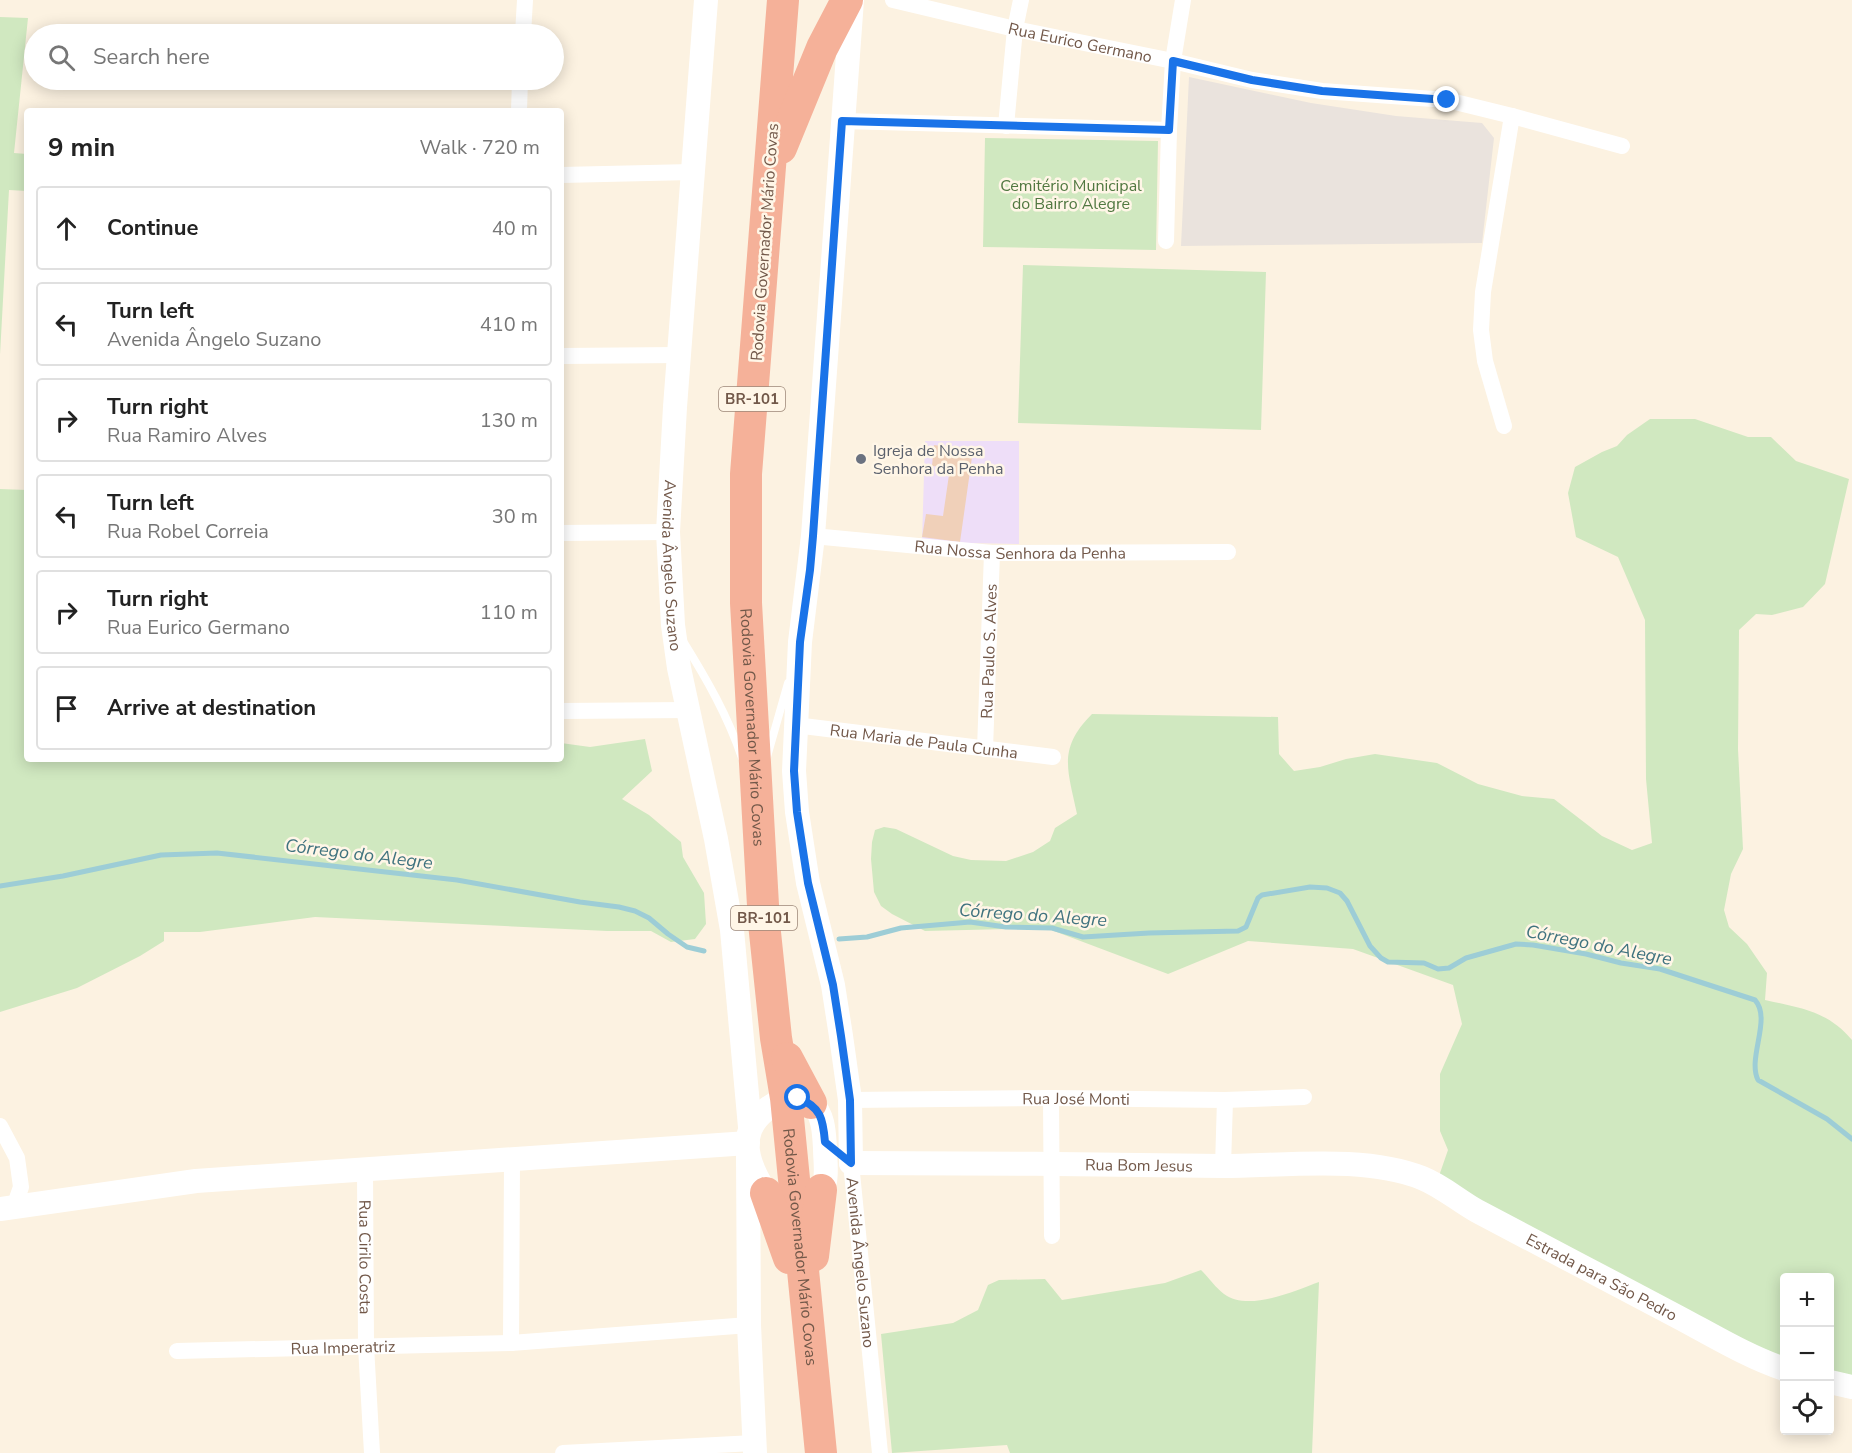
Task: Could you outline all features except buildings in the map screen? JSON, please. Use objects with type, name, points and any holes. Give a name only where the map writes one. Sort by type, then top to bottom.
[{"type":"highway","name":"Rodovia Governador Mário Covas","points":[[783,0],[746,474],[746,603],[764,923],[776,1038],[768,1122],[814,1191],[805,1301],[821,1453]]},
{"type":"highway","points":[[770,180],[822,48],[847,0]]},
{"type":"highway","points":[[766,1193],[805,1301]]},
{"type":"main road","name":"Avenida Ângelo Suzano","points":[[706,0],[668,532],[673,625],[679,669],[716,839],[768,1122],[749,1325],[754,1448]]},
{"type":"main road","name":"Avenida Ângelo Suzano","points":[[851,1163],[850,1100],[833,985],[808,883],[797,812],[794,771],[800,642],[813,536],[852,0]]},
{"type":"main road","points":[[7,1208],[196,1181],[512,1160],[768,1122],[819,1112],[825,1142],[814,1191]]},
{"type":"main road","points":[[768,1122],[754,1176],[766,1193],[814,1191],[851,1163],[825,1142]]},
{"type":"main road","name":"Rua Bom Jesus","points":[[851,1163],[1051,1162],[1223,1166],[1370,1166],[1399,1171],[1424,1179]]},
{"type":"main road","name":"Estrada para São Pedro","points":[[1424,1179],[1468,1206],[1642,1298],[1734,1346],[1780,1367]]},
{"type":"main road","points":[[1834,1383],[1852,1387]]},
{"type":"street","points":[[524,24],[525,0]]},
{"type":"street","name":"Rua Eurico Germano","points":[[893,0],[1252,80],[1311,90],[1447,100],[1622,146]]},
{"type":"street","points":[[1006,126],[1015,29],[1021,0]]},
{"type":"street","points":[[1166,241],[1173,61],[1183,0]]},
{"type":"street","points":[[519,108],[520,90]]},
{"type":"street","points":[[1504,426],[1485,361],[1481,330],[1483,292],[1512,116]]},
{"type":"street","points":[[842,121],[1169,130]]},
{"type":"street","points":[[564,175],[692,172]]},
{"type":"street","points":[[564,356],[679,355]]},
{"type":"street","points":[[564,533],[668,532]]},
{"type":"street","name":"Rua Nossa Senhora da Penha","points":[[813,536],[992,553],[1228,552]]},
{"type":"street","name":"Rua Paulo S. Alves","points":[[985,749],[992,553]]},
{"type":"street","points":[[564,711],[688,710]]},
{"type":"street","name":"Rua Maria de Paula Cunha","points":[[795,725],[1053,757]]},
{"type":"street","name":"Rua José Monti","points":[[850,1100],[1051,1098],[1225,1100],[1304,1097]]},
{"type":"street","points":[[1051,1098],[1052,1236]]},
{"type":"street","points":[[1223,1166],[1225,1100]]},
{"type":"street","points":[[0,1126],[17,1158],[21,1187],[7,1208]]},
{"type":"street","points":[[511,1343],[512,1160]]},
{"type":"street","name":"Avenida Ângelo Suzano","points":[[851,1163],[880,1453]]},
{"type":"street","name":"Rua Cirilo Costa","points":[[365,1169],[366,1346],[372,1453]]},
{"type":"street","name":"Rua Imperatriz","points":[[177,1351],[511,1343],[749,1325]]},
{"type":"street","points":[[563,1453],[754,1448]]},
{"type":"lane","points":[[673,625],[707,680],[735,738],[756,798]]},
{"type":"lane","points":[[756,798],[800,642]]},
{"type":"shaded area","points":[[1189,77],[1311,103],[1396,116],[1482,123],[1494,138],[1482,243],[1181,246]]},
{"type":"shaded area","points":[[925,441],[1019,441],[1019,544],[922,542]]},
{"type":"green space","points":[[0,17],[28,18],[27,24],[24,24],[24,57],[14,153],[24,154],[24,191],[9,190],[0,355]]},
{"type":"green space","name":"Cemitério Municipal do Bairro Alegre","points":[[985,138],[1158,141],[1156,250],[983,247]]},
{"type":"green space","points":[[1023,265],[1266,272],[1261,430],[1018,423]]},
{"type":"green space","points":[[1650,419],[1695,419],[1748,437],[1771,437],[1796,461],[1849,479],[1825,584],[1803,607],[1772,615],[1756,614],[1739,630],[1738,749],[1743,849],[1731,874],[1724,910],[1729,927],[1747,944],[1767,973],[1765,1000],[1813,1012],[1843,1030],[1852,1040],[1852,1391],[1834,1388],[1834,1273],[1780,1273],[1780,1366],[1441,1195],[1440,1173],[1448,1150],[1440,1131],[1440,1074],[1462,1024],[1453,985],[1353,949],[1248,941],[1168,974],[1046,928],[925,931],[881,906],[874,892],[872,842],[875,830],[884,827],[896,829],[953,856],[971,860],[1006,861],[1033,852],[1050,841],[1055,828],[1077,814],[1068,761],[1074,738],[1092,714],[1278,717],[1279,754],[1294,771],[1375,754],[1437,763],[1478,784],[1522,796],[1554,799],[1602,836],[1632,850],[1652,843],[1646,779],[1645,620],[1618,557],[1576,537],[1568,493],[1575,467],[1617,446],[1627,435]]},
{"type":"green space","points":[[0,489],[24,490],[24,762],[564,762],[564,743],[590,747],[645,739],[652,771],[622,799],[649,815],[681,842],[683,857],[704,893],[706,924],[695,939],[671,942],[651,931],[607,931],[315,917],[200,932],[164,932],[164,941],[77,988],[0,1012]]},
{"type":"green space","points":[[1201,1270],[1224,1294],[1245,1301],[1271,1298],[1319,1282],[1312,1453],[1010,1453],[1007,1445],[892,1453],[881,1334],[953,1323],[978,1310],[988,1285],[999,1280],[1045,1279],[1062,1300],[1165,1283]]},
{"type":"waterway","name":"Córrego do Alegre","points":[[0,886],[63,876],[161,855],[217,853],[457,880],[619,907],[649,918],[687,947],[704,951]]},
{"type":"waterway","name":"Córrego do Alegre","points":[[839,939],[867,937],[901,928],[970,922],[1006,927],[1052,928],[1083,937],[1238,931],[1246,927],[1258,898],[1262,895],[1310,887],[1327,888],[1340,893],[1347,901],[1370,946],[1388,962],[1424,963],[1438,969],[1449,968],[1466,958],[1516,944],[1533,945],[1660,969],[1755,1000],[1760,1008],[1761,1017],[1755,1061],[1758,1080],[1827,1119],[1852,1139]]},
{"type":"place","name":"Igreja de Nossa Senhora da Penha","points":[[861,459]]},
{"type":"route","points":[[798,1098],[811,1103],[819,1112],[825,1142],[851,1163],[850,1100],[841,1036],[833,985],[808,883],[797,812],[794,771],[800,642],[813,536],[842,121],[1169,130],[1173,61],[1252,80],[1322,91],[1447,100]]}]
